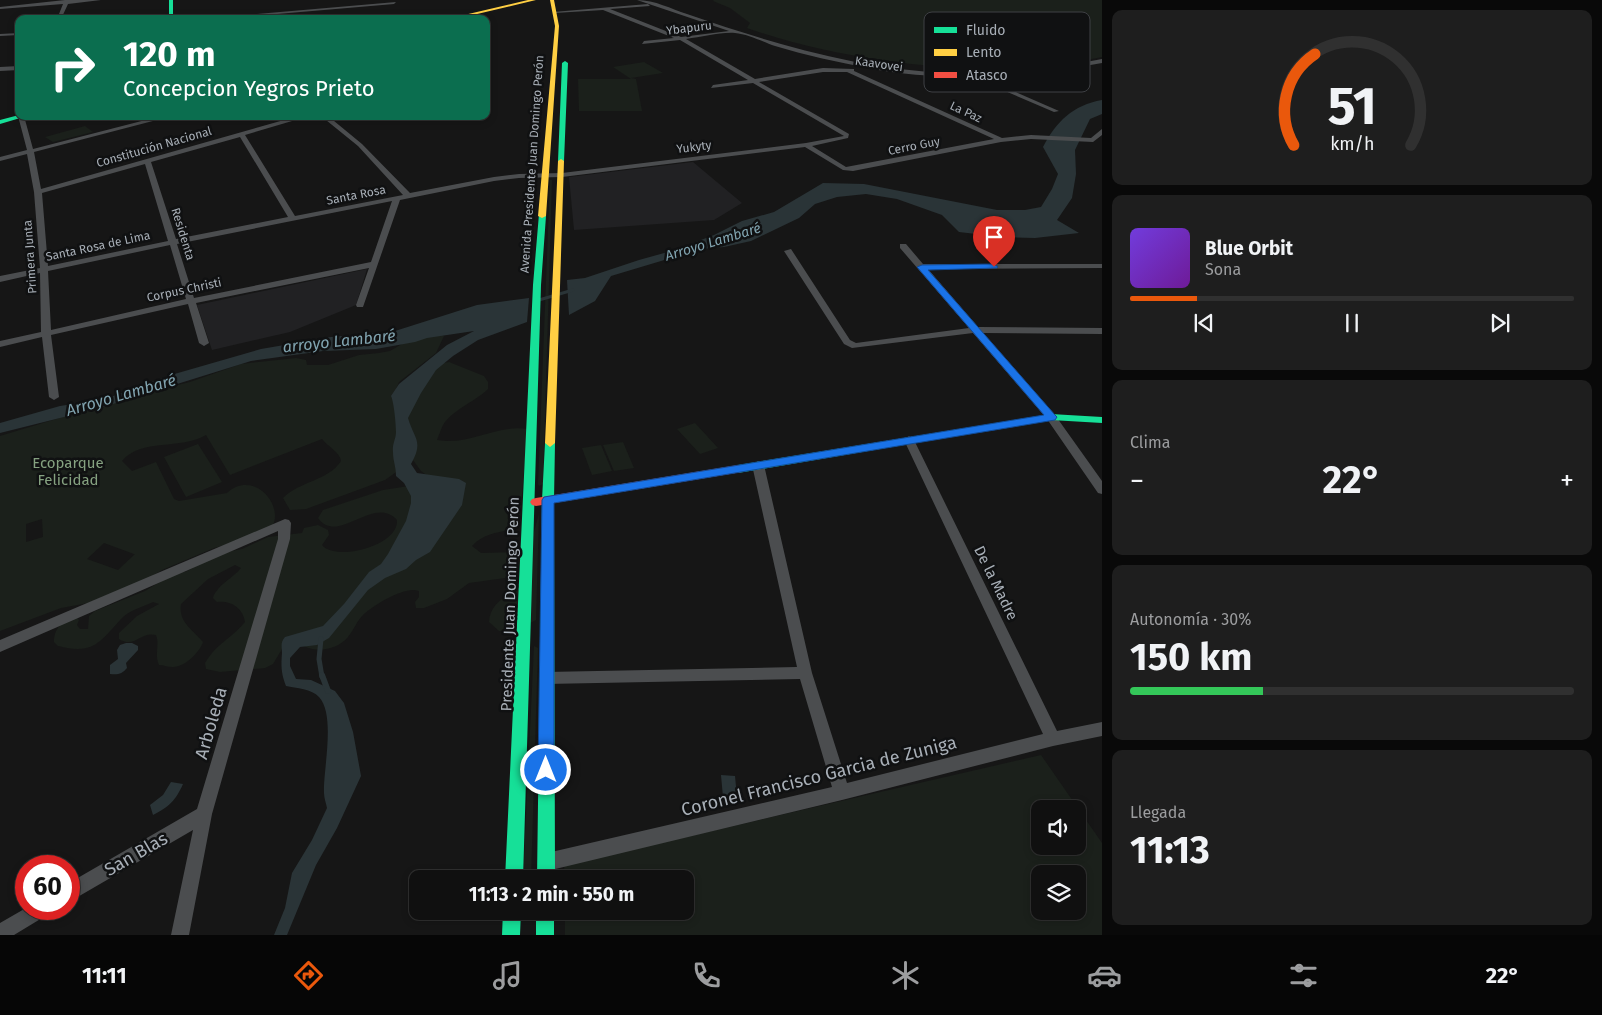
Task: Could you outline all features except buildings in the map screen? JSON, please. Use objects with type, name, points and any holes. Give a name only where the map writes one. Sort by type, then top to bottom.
[{"type":"main road","points":[[170,15],[171,0]]},
{"type":"main road","points":[[479,15],[532,2]]},
{"type":"main road","points":[[469,15],[532,2],[555,4]]},
{"type":"main road","name":"Avenida Presidente Juan Domingo Perón","points":[[536,331],[537,285],[545,175],[561,36],[566,18],[555,4]]},
{"type":"main road","name":"Avenida Presidente Juan Domingo Perón","points":[[548,500],[556,324],[555,282],[562,174],[561,36]]},
{"type":"main road","points":[[0,117],[15,114]]},
{"type":"main road","points":[[0,122],[15,118]]},
{"type":"main road","name":"Presidente Juan Domingo Perón","points":[[514,870],[536,331]]},
{"type":"main road","points":[[530,503],[1051,417],[1102,420]]},
{"type":"main road","points":[[546,870],[548,500]]},
{"type":"main road","points":[[524,629],[546,628]]},
{"type":"main road","points":[[511,935],[512,920]]},
{"type":"main road","points":[[545,920],[545,935]]},
{"type":"street","points":[[0,8],[66,1],[99,0]]},
{"type":"street","points":[[639,0],[786,48],[851,64],[924,75]]},
{"type":"street","points":[[61,15],[66,1]]},
{"type":"street","points":[[247,15],[394,3]]},
{"type":"street","points":[[555,4],[603,8],[641,5],[663,7]]},
{"type":"street","points":[[281,6],[284,15]]},
{"type":"street","points":[[603,8],[682,39],[757,81]]},
{"type":"street","name":"Ybapuru","points":[[644,43],[737,32]]},
{"type":"street","points":[[0,36],[15,34]]},
{"type":"street","points":[[846,69],[851,64]]},
{"type":"street","points":[[0,69],[15,68]]},
{"type":"street","name":"Kaavovei","points":[[713,87],[822,70],[846,69],[924,81]]},
{"type":"street","name":"La Paz","points":[[846,69],[1001,140]]},
{"type":"street","name":"Yukyty","points":[[545,175],[806,145],[846,137],[847,135],[844,132],[757,81]]},
{"type":"street","points":[[1012,92],[1056,111]]},
{"type":"street","name":"Primera Junta","points":[[23,120],[38,192],[44,270],[46,333],[54,397]]},
{"type":"street","points":[[0,159],[154,120]]},
{"type":"street","name":"Constitución Nacional","points":[[38,192],[241,134],[283,120]]},
{"type":"street","points":[[329,120],[360,145],[408,196]]},
{"type":"street","points":[[1091,140],[1102,131]]},
{"type":"street","points":[[241,134],[293,219]]},
{"type":"street","name":"Cerro Guy","points":[[806,145],[845,169],[852,170],[1001,140],[1032,137],[1102,142]]},
{"type":"street","name":"Residenta","points":[[147,160],[204,343]]},
{"type":"street","name":"Santa Rosa","points":[[173,242],[494,180],[545,175]]},
{"type":"street","points":[[360,304],[397,198]]},
{"type":"street","name":"Santa Rosa de Lima","points":[[0,279],[173,242]]},
{"type":"street","points":[[904,246],[1051,417],[1102,490]]},
{"type":"street","points":[[788,251],[847,342],[855,346],[976,330],[1102,332]]},
{"type":"street","name":"Corpus Christi","points":[[0,344],[191,301],[374,264]]},
{"type":"street","points":[[922,267],[1102,266]]},
{"type":"street","name":"De la Madre","points":[[910,440],[1053,739]]},
{"type":"street","points":[[758,465],[805,673],[842,792]]},
{"type":"street","name":"Arboleda","points":[[0,646],[286,523],[284,539],[204,814],[180,935]]},
{"type":"street","points":[[546,678],[805,673]]},
{"type":"street","name":"Coronel Francisco Garcia de Zuniga","points":[[546,862],[842,792],[1053,739],[1102,729]]},
{"type":"street","name":"San Blas","points":[[80,887],[204,814]]},
{"type":"street","points":[[0,933],[22,920]]},
{"type":"shaded area","points":[[693,162],[742,203],[714,220],[574,230],[569,177]]},
{"type":"shaded area","points":[[367,269],[356,305],[290,332],[212,350],[197,305]]},
{"type":"green space","points":[[1102,0],[1102,57],[1090,59],[1090,12],[924,12],[924,65],[874,59],[778,38],[747,28],[750,23],[730,8],[713,1]]},
{"type":"green space","points":[[644,62],[663,73],[631,78],[636,79],[642,111],[579,111],[578,79],[631,79],[613,67]]},
{"type":"green space","points":[[85,126],[93,132],[53,142],[45,137]]},
{"type":"green space","points":[[550,180],[552,180],[543,484],[539,486],[538,484]]},
{"type":"green space","name":"Ecoparque Felicidad","points":[[434,333],[444,336],[436,353],[399,382],[396,389],[438,364],[449,362],[484,376],[488,382],[488,389],[447,420],[437,440],[461,440],[505,429],[528,429],[519,526],[488,535],[472,546],[481,553],[520,552],[519,566],[505,578],[469,583],[447,599],[424,608],[416,608],[415,602],[419,597],[419,591],[413,590],[399,593],[382,601],[364,614],[348,637],[331,648],[317,650],[299,643],[285,644],[273,664],[265,668],[220,672],[206,669],[205,663],[214,651],[245,622],[242,613],[236,606],[227,602],[217,602],[213,598],[221,586],[241,568],[235,565],[208,579],[181,604],[184,621],[203,642],[195,655],[177,667],[159,665],[156,635],[146,635],[129,642],[119,639],[119,633],[137,616],[159,604],[153,602],[124,616],[107,635],[88,648],[80,649],[58,646],[54,642],[57,629],[75,615],[79,620],[77,625],[80,629],[88,629],[89,616],[95,611],[145,591],[178,571],[185,572],[221,553],[242,549],[268,537],[302,533],[304,528],[318,525],[328,530],[329,535],[322,545],[329,550],[339,552],[352,551],[378,544],[395,529],[397,520],[388,514],[367,515],[336,526],[326,525],[318,518],[323,510],[383,490],[409,486],[429,477],[421,471],[413,460],[385,480],[306,509],[290,510],[283,498],[297,488],[329,473],[341,461],[336,452],[322,439],[230,475],[206,435],[185,442],[140,449],[122,461],[132,471],[156,462],[174,499],[179,501],[227,493],[237,487],[247,485],[256,487],[270,500],[274,509],[275,518],[272,527],[237,542],[214,548],[162,570],[147,579],[88,603],[61,608],[0,631],[0,436],[129,397],[190,382],[241,364],[296,358],[306,360],[307,365],[328,365],[359,355],[390,351],[414,337]],"holes":[[[42,519],[43,537],[26,542],[26,524]],[[104,543],[134,554],[135,554],[118,570],[87,559]]]},
{"type":"green space","points":[[695,423],[718,448],[700,454],[677,429]]},
{"type":"green space","points":[[623,442],[634,468],[614,471],[603,445]]},
{"type":"green space","points":[[198,444],[222,482],[186,497],[164,457]]},
{"type":"green space","points":[[601,445],[612,471],[592,475],[582,448]]},
{"type":"green space","points":[[539,514],[536,620],[514,631],[499,631],[489,622],[490,616],[498,602],[517,590]]},
{"type":"green space","points":[[534,646],[538,648],[531,870],[523,870]]},
{"type":"green space","points":[[1041,755],[1072,800],[1031,800],[1031,855],[1086,855],[1086,820],[1102,843],[1102,935],[565,935],[565,920],[694,920],[694,870],[564,870],[564,865]]},
{"type":"water","points":[[1102,100],[1102,114],[1090,119],[1075,150],[1076,174],[1072,198],[1057,220],[1079,233],[1035,238],[1002,237],[959,232],[942,215],[897,199],[866,194],[837,197],[815,204],[799,218],[751,241],[724,247],[701,249],[611,276],[595,301],[569,315],[567,280],[585,278],[675,250],[714,235],[742,221],[774,212],[823,183],[864,184],[997,210],[1025,210],[1041,207],[1052,189],[1058,174],[1043,147],[1048,138],[1060,122],[1074,110]]},
{"type":"water","name":"arroyo Lambaré","points":[[529,298],[527,322],[478,340],[453,356],[436,370],[408,418],[417,440],[417,450],[411,464],[417,473],[459,479],[466,483],[462,505],[430,552],[416,560],[406,569],[385,578],[368,590],[329,638],[317,645],[300,647],[290,658],[290,666],[296,679],[311,680],[335,691],[344,703],[353,732],[361,776],[337,828],[316,865],[287,935],[274,935],[285,908],[292,873],[312,840],[327,808],[324,783],[328,743],[327,716],[324,705],[316,694],[304,689],[286,686],[282,669],[282,641],[285,637],[323,626],[344,604],[369,572],[381,564],[388,554],[406,521],[411,503],[411,496],[404,483],[396,476],[393,449],[396,424],[391,396],[399,384],[447,345],[474,331],[427,338],[376,349],[323,351],[251,361],[100,408],[0,433],[0,423],[60,406],[105,399],[171,375],[261,349],[331,337],[395,331],[477,305]]},
{"type":"water","points":[[126,643],[138,646],[138,650],[126,663],[127,668],[123,672],[110,674],[110,665],[118,659],[117,650],[120,645]]},
{"type":"water","points":[[721,775],[735,776],[737,798],[723,797]]},
{"type":"water","points":[[171,782],[183,784],[171,802],[153,815],[150,805],[163,795]]},
{"type":"waterway","name":"Arroyo Lambaré","points":[[539,300],[573,290]]},
{"type":"waterway","points":[[321,639],[319,659],[322,677]]},
{"type":"waterway","points":[[322,675],[328,691]]},
{"type":"traffic: fast","points":[[171,0],[171,15]]},
{"type":"traffic: fast","points":[[561,161],[565,63]]},
{"type":"traffic: fast","points":[[0,122],[15,118]]},
{"type":"traffic: fast","points":[[514,870],[537,285],[542,216]]},
{"type":"traffic: fast","points":[[738,469],[1051,417],[1102,420]]},
{"type":"traffic: fast","points":[[546,870],[550,443]]},
{"type":"traffic: fast","points":[[511,935],[512,920]]},
{"type":"traffic: fast","points":[[545,920],[545,935]]},
{"type":"traffic: slow","points":[[467,15],[534,0]]},
{"type":"traffic: slow","points":[[542,216],[557,26],[552,0]]},
{"type":"traffic: slow","points":[[550,443],[561,161]]},
{"type":"traffic: jam","points":[[536,502],[738,469]]},
{"type":"route","points":[[546,770],[548,500],[1051,417],[922,267],[994,267]]}]
